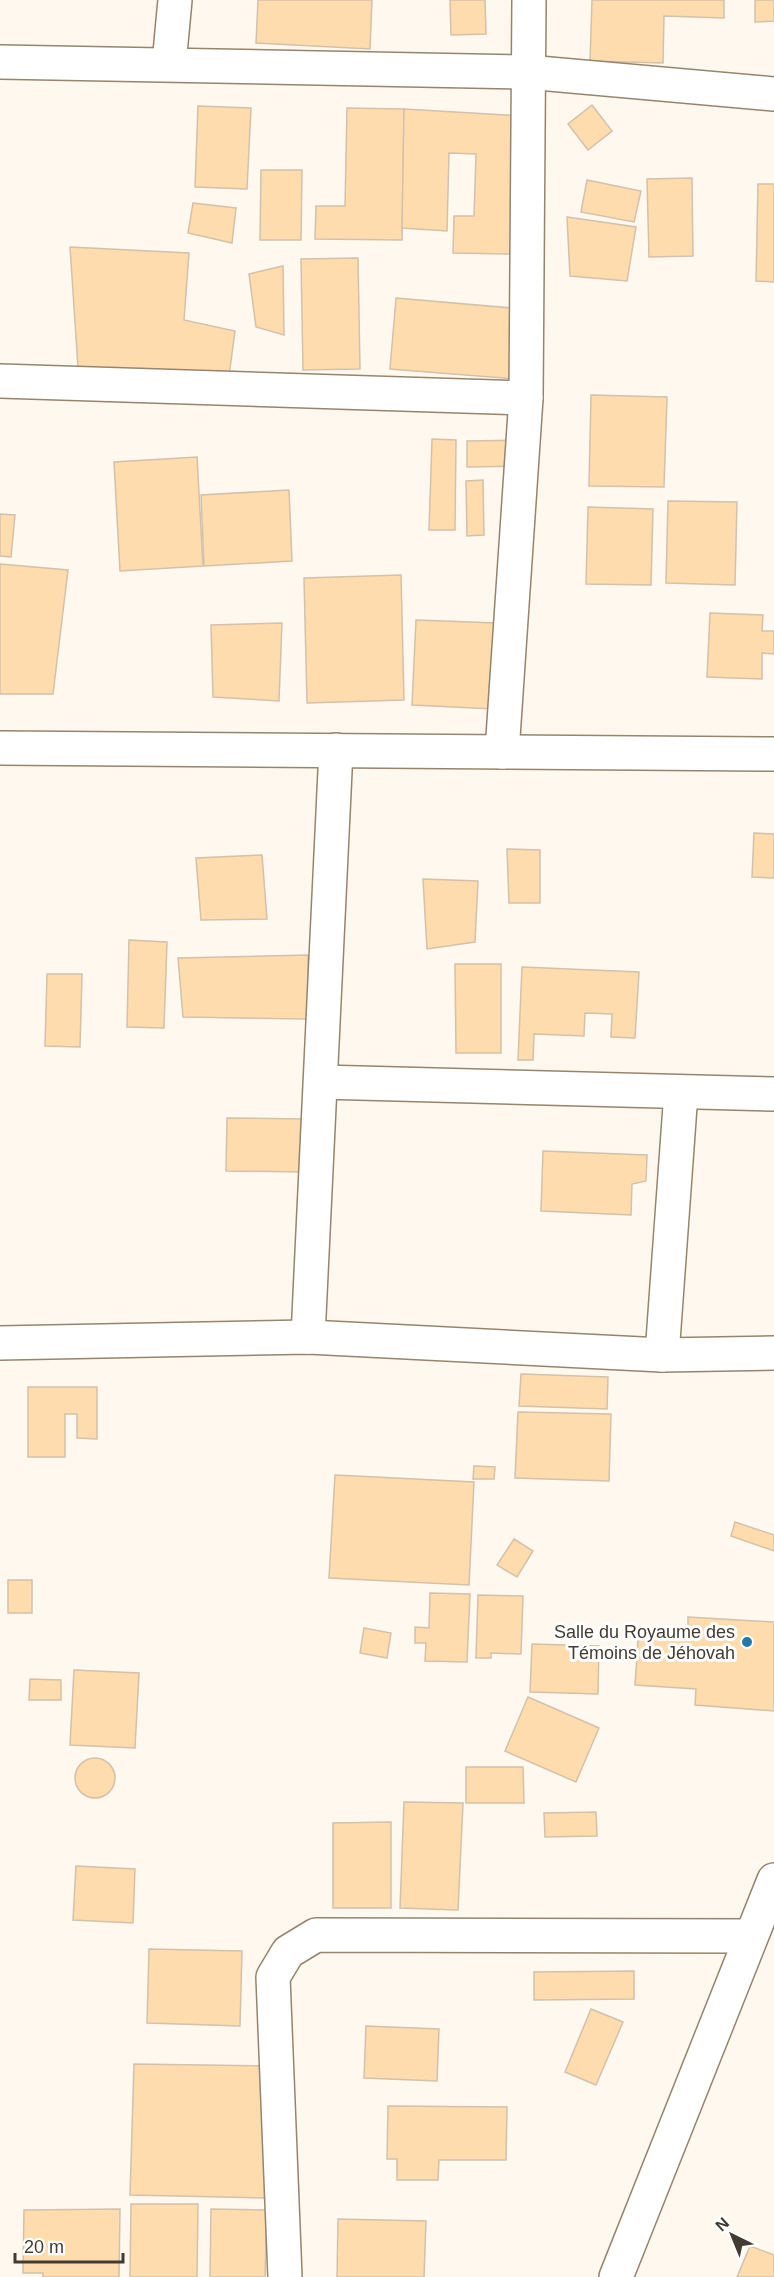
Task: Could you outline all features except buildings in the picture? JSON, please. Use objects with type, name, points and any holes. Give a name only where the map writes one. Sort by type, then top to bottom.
[{"type":"street","points":[[169,64],[175,0]]},
{"type":"street","points":[[502,752],[526,398],[529,0]]},
{"type":"street","points":[[0,62],[527,72],[774,94]]},
{"type":"street","points":[[0,381],[526,398]]},
{"type":"street","points":[[0,747],[774,754]]},
{"type":"street","points":[[308,1338],[336,750]]},
{"type":"street","points":[[321,1082],[774,1094]]},
{"type":"street","points":[[662,1355],[681,1092]]},
{"type":"street","points":[[0,1343],[308,1338],[662,1355],[774,1353]]},
{"type":"street","points":[[616,2277],[774,1880]]},
{"type":"street","points":[[285,2277],[273,1977],[288,1953],[316,1935],[751,1936]]},
{"type":"place","name":"Salle du Royaume des Témoins de Jéhovah","points":[[747,1642]]}]
